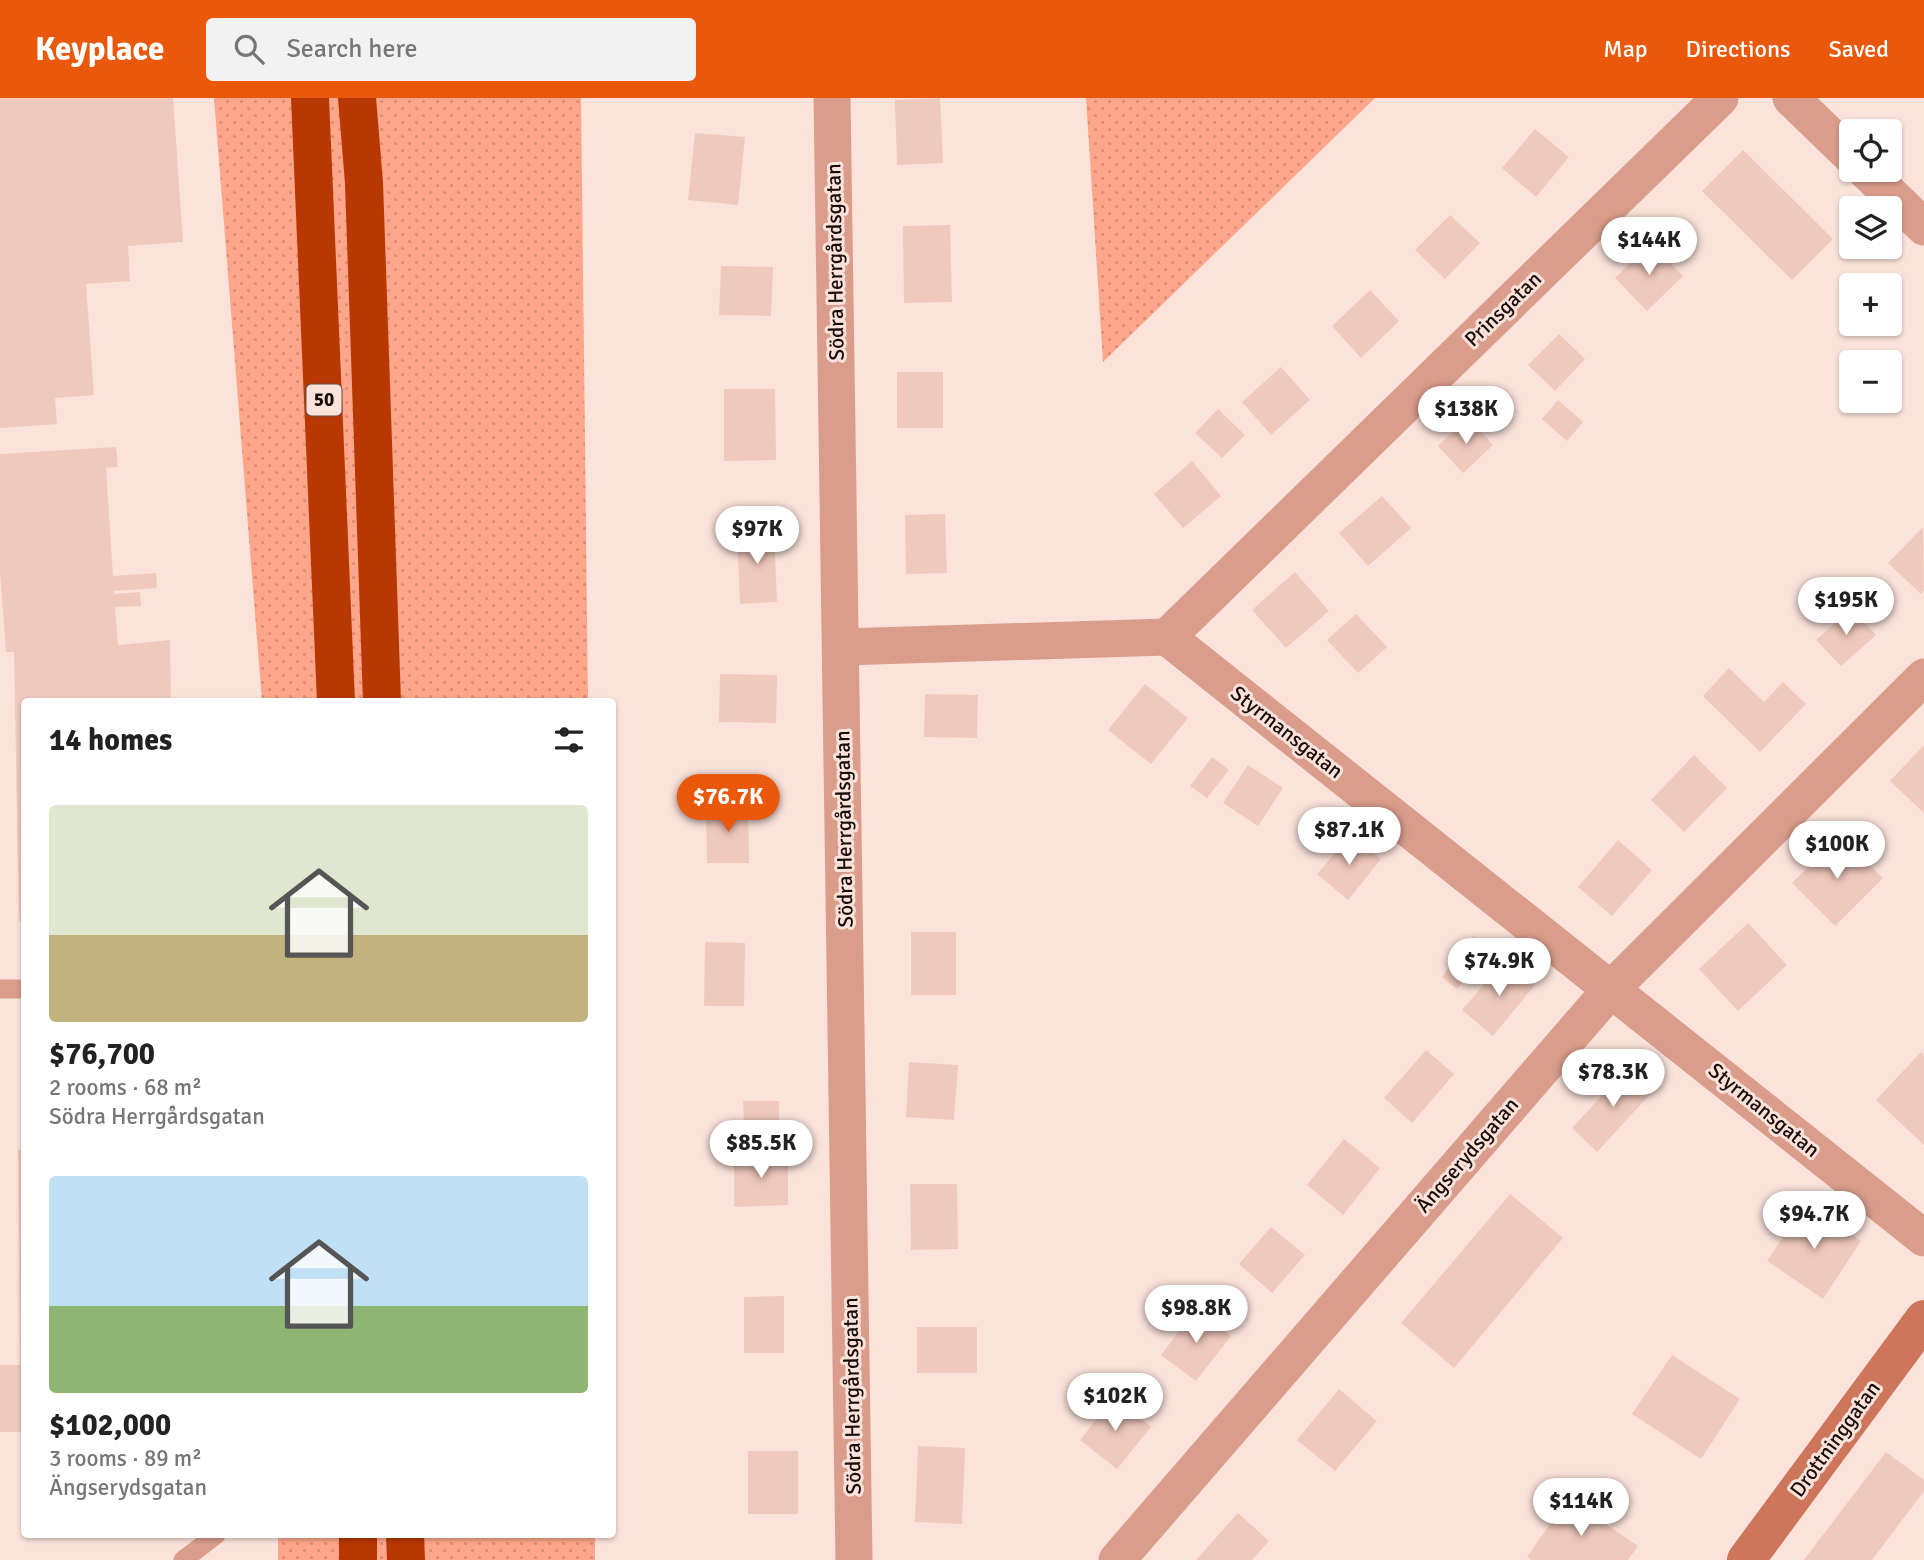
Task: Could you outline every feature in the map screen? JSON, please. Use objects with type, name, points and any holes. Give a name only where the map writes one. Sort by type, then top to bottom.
[{"type":"highway","name":"50","points":[[310,98],[336,698]]},
{"type":"highway","name":"50","points":[[358,98],[364,183],[382,698]]},
{"type":"highway","points":[[358,1538],[358,1560]]},
{"type":"highway","points":[[405,1538],[406,1560]]},
{"type":"street","name":"Södra Herrgårdsgatan","points":[[832,98],[854,1560]]},
{"type":"street","name":"Prinsgatan","points":[[1167,637],[1720,98]]},
{"type":"street","points":[[1791,98],[1839,144]]},
{"type":"street","points":[[1877,182],[1924,227]]},
{"type":"street","points":[[842,647],[1167,637]]},
{"type":"street","name":"Styrmansgatan","points":[[1167,637],[1924,1238]]},
{"type":"street","name":"Ängserydsgatan","points":[[1117,1560],[1612,988],[1924,677]]},
{"type":"street","name":"Drottninggatan","points":[[1746,1560],[1924,1319]]},
{"type":"lane","points":[[0,989],[21,989]]},
{"type":"lane","points":[[183,1560],[212,1538]]},
{"type":"shaded area","points":[[214,98],[581,98],[588,698],[262,698]]},
{"type":"shaded area","points":[[1086,98],[1375,98],[1103,362]]},
{"type":"shaded area","points":[[278,1538],[595,1538],[595,1560],[278,1560]]},
{"type":"building","points":[[0,98],[173,98],[183,242],[128,246],[130,281],[86,284],[94,395],[55,398],[57,424],[0,428]]},
{"type":"building","points":[[940,98],[943,163],[897,165],[895,100]]},
{"type":"building","points":[[1535,129],[1569,157],[1536,197],[1502,168]]},
{"type":"building","points":[[695,133],[745,137],[738,205],[688,200]]},
{"type":"building","points":[[1743,150],[1833,239],[1792,280],[1702,191]]},
{"type":"building","points":[[1450,215],[1480,243],[1445,279],[1415,250]]},
{"type":"building","points":[[950,225],[952,302],[904,303],[903,226]]},
{"type":"building","points":[[1651,243],[1683,276],[1647,311],[1615,278]]},
{"type":"building","points":[[721,266],[773,267],[771,316],[719,315]]},
{"type":"building","points":[[1370,290],[1399,321],[1361,358],[1332,326]]},
{"type":"building","points":[[1559,334],[1585,359],[1555,391],[1528,365]]},
{"type":"building","points":[[1281,367],[1310,400],[1271,435],[1242,402]]},
{"type":"building","points":[[897,372],[943,372],[943,428],[897,428]]},
{"type":"building","points":[[724,389],[775,389],[776,460],[724,461]]},
{"type":"building","points":[[1558,400],[1583,422],[1567,441],[1542,419]]},
{"type":"building","points":[[1218,409],[1245,435],[1222,458],[1195,433]]},
{"type":"building","points":[[1468,418],[1493,445],[1463,473],[1438,446]]},
{"type":"building","points":[[116,447],[118,467],[106,468],[113,576],[156,573],[157,588],[114,591],[114,594],[140,592],[141,606],[115,607],[118,645],[170,640],[171,698],[21,698],[21,921],[14,652],[6,652],[0,572],[0,454]]},
{"type":"building","points":[[1192,461],[1221,496],[1183,528],[1154,494]]},
{"type":"building","points":[[1382,496],[1411,528],[1368,566],[1339,533]]},
{"type":"building","points":[[945,514],[947,573],[906,574],[905,515]]},
{"type":"building","points":[[1923,527],[1924,590],[1921,594],[1888,563]]},
{"type":"building","points":[[774,529],[777,602],[740,604],[737,531]]},
{"type":"building","points":[[1295,572],[1329,611],[1286,648],[1252,610]]},
{"type":"building","points":[[1851,608],[1876,635],[1841,666],[1816,640]]},
{"type":"building","points":[[1356,614],[1387,647],[1358,673],[1327,640]]},
{"type":"building","points":[[1729,668],[1764,702],[1783,682],[1806,704],[1760,752],[1703,696]]},
{"type":"building","points":[[720,674],[777,675],[776,723],[719,722]]},
{"type":"building","points":[[1145,684],[1188,718],[1151,764],[1108,730]]},
{"type":"building","points":[[925,694],[978,695],[977,738],[924,737]]},
{"type":"building","points":[[1924,745],[1924,813],[1890,781]]},
{"type":"building","points":[[1694,755],[1727,788],[1684,832],[1651,800]]},
{"type":"building","points":[[1212,757],[1229,770],[1207,798],[1190,786]]},
{"type":"building","points":[[1248,765],[1283,788],[1258,826],[1223,803]]},
{"type":"building","points":[[706,806],[748,806],[749,863],[707,863]]},
{"type":"building","points":[[1351,834],[1381,859],[1348,900],[1317,874]]},
{"type":"building","points":[[1839,836],[1883,878],[1835,926],[1792,883]]},
{"type":"building","points":[[1618,840],[1652,870],[1612,916],[1578,887]]},
{"type":"building","points":[[1748,923],[1787,965],[1738,1011],[1699,969]]},
{"type":"building","points":[[911,932],[956,932],[956,995],[911,995]]},
{"type":"building","points":[[1473,936],[1489,947],[1457,989],[1442,977]]},
{"type":"building","points":[[705,942],[745,943],[744,1006],[704,1006]]},
{"type":"building","points":[[1505,960],[1535,985],[1493,1036],[1462,1010]]},
{"type":"building","points":[[1426,1050],[1454,1074],[1412,1123],[1384,1098]]},
{"type":"building","points":[[1921,1052],[1924,1055],[1924,1145],[1876,1100]]},
{"type":"building","points":[[909,1062],[958,1065],[954,1120],[906,1117]]},
{"type":"building","points":[[1628,1067],[1654,1090],[1597,1152],[1572,1128]]},
{"type":"building","points":[[743,1101],[779,1101],[779,1127],[744,1127]]},
{"type":"building","points":[[1344,1139],[1380,1168],[1343,1215],[1307,1185]]},
{"type":"building","points":[[18,1150],[21,1150],[21,1432],[0,1432],[0,1365],[20,1365]]},
{"type":"building","points":[[788,1153],[788,1205],[734,1207],[734,1154]]},
{"type":"building","points":[[910,1184],[957,1184],[958,1249],[911,1250]]},
{"type":"building","points":[[1510,1194],[1563,1238],[1454,1368],[1401,1323]]},
{"type":"building","points":[[1805,1204],[1861,1241],[1823,1299],[1767,1261]]},
{"type":"building","points":[[1271,1227],[1305,1255],[1272,1293],[1239,1264]]},
{"type":"building","points":[[784,1296],[784,1353],[744,1353],[744,1297]]},
{"type":"building","points":[[1196,1309],[1231,1336],[1196,1381],[1161,1355]]},
{"type":"building","points":[[917,1327],[977,1327],[977,1373],[917,1373]]},
{"type":"building","points":[[1672,1355],[1740,1399],[1701,1459],[1632,1414]]},
{"type":"building","points":[[1339,1389],[1377,1421],[1335,1471],[1297,1440]]},
{"type":"building","points":[[1114,1398],[1151,1427],[1117,1469],[1080,1440]]},
{"type":"building","points":[[918,1446],[965,1448],[962,1524],[915,1522]]},
{"type":"building","points":[[748,1451],[798,1451],[798,1514],[748,1514]]},
{"type":"building","points":[[1886,1452],[1924,1480],[1924,1491],[1872,1560],[1804,1560]]},
{"type":"building","points":[[1568,1498],[1638,1546],[1628,1560],[1532,1560],[1527,1557]]},
{"type":"building","points":[[1238,1513],[1269,1541],[1252,1560],[1196,1560]]}]
